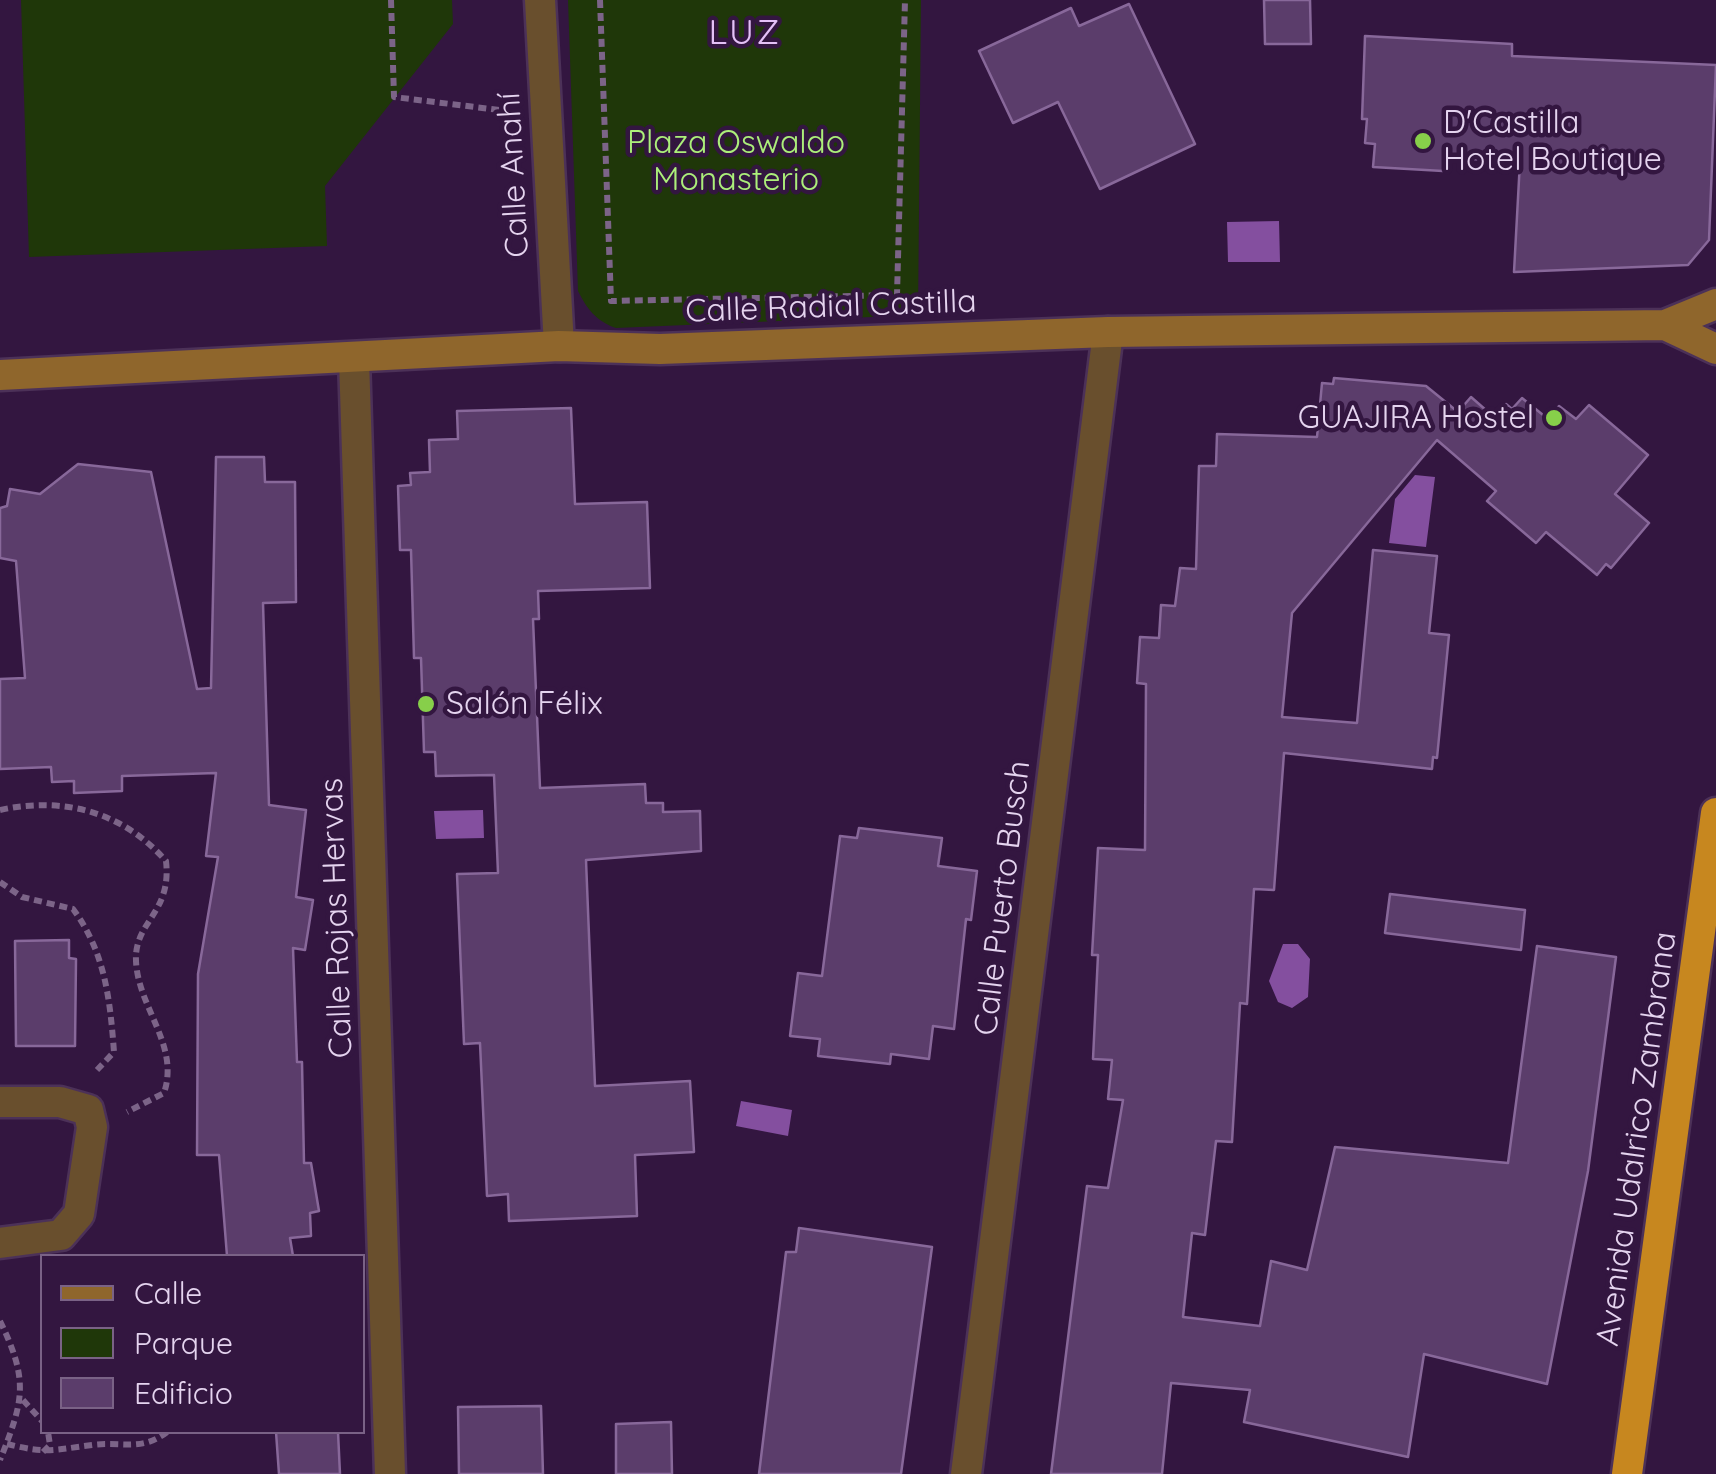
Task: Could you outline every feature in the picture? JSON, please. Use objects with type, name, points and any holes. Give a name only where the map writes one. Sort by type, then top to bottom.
[{"type":"highway","name":"Avenida Udalrico Zambrana","points":[[1627,1474],[1716,813]]},
{"type":"street","name":"Calle Anahí","points":[[540,0],[558,346]]},
{"type":"street","name":"Calle Radial Castilla","points":[[0,375],[558,346],[660,349],[1108,332],[1665,325],[1716,304]]},
{"type":"street","name":"Calle Radial Castilla","points":[[1665,325],[1716,349]]},
{"type":"street","name":"Calle Puerto Busch","points":[[966,1474],[1108,332]]},
{"type":"street","name":"Calle Rojas Hervas","points":[[354,359],[390,1474]]},
{"type":"street","points":[[0,1102],[66,1104],[88,1110],[92,1127],[79,1214],[61,1235],[0,1243]]},
{"type":"path","points":[[390,0],[394,97],[546,116],[603,112]]},
{"type":"path","points":[[600,0],[611,302],[897,295],[905,0]]},
{"type":"path","points":[[0,810],[38,806],[102,812],[132,828],[166,862],[164,900],[136,941],[136,963],[138,984],[160,1030],[171,1072],[164,1093],[92,1127]]},
{"type":"path","points":[[0,882],[22,897],[73,909],[102,959],[114,1052],[66,1104]]},
{"type":"path","points":[[0,1321],[22,1380],[23,1400],[0,1460]]},
{"type":"path","points":[[23,1400],[40,1418]]},
{"type":"path","points":[[42,1452],[50,1445],[48,1434]]},
{"type":"path","points":[[7,1444],[42,1452],[92,1445],[143,1447],[164,1434]]},
{"type":"green space","points":[[21,0],[452,0],[453,24],[325,186],[327,246],[29,257]]},
{"type":"green space","name":"Plaza Oswaldo Monasterio","points":[[568,0],[921,0],[918,315],[616,328],[598,318],[578,291]]},
{"type":"shaded area","points":[[1279,221],[1280,262],[1228,262],[1227,222]]},
{"type":"shaded area","points":[[1415,475],[1435,477],[1426,547],[1389,543],[1395,499]]},
{"type":"shaded area","points":[[483,810],[484,838],[436,839],[434,811]]},
{"type":"shaded area","points":[[1283,944],[1298,944],[1310,959],[1308,997],[1292,1008],[1278,1002],[1269,981]]},
{"type":"shaded area","points":[[741,1101],[792,1110],[788,1136],[736,1126]]},
{"type":"building","points":[[1264,0],[1310,0],[1311,44],[1265,44]]},
{"type":"building","points":[[1129,4],[1195,144],[1100,189],[1058,102],[1013,123],[979,51],[1071,8],[1079,26]]},
{"type":"building","points":[[1365,36],[1512,44],[1512,56],[1716,65],[1709,240],[1688,265],[1514,272],[1520,161],[1444,158],[1443,171],[1373,167],[1375,144],[1365,143],[1367,119],[1362,119]]},
{"type":"building","points":[[1334,378],[1426,386],[1458,412],[1471,397],[1495,418],[1506,404],[1512,409],[1522,398],[1548,419],[1559,406],[1576,419],[1589,405],[1648,455],[1615,494],[1649,523],[1611,568],[1606,564],[1597,575],[1546,532],[1536,543],[1487,501],[1496,491],[1437,440],[1292,613],[1282,717],[1357,723],[1373,550],[1437,556],[1429,633],[1449,635],[1437,758],[1433,757],[1432,769],[1284,753],[1274,890],[1254,889],[1247,1004],[1240,1003],[1232,1142],[1216,1141],[1205,1235],[1192,1233],[1183,1317],[1260,1326],[1271,1261],[1307,1270],[1335,1147],[1508,1163],[1537,946],[1616,957],[1588,1171],[1547,1384],[1424,1354],[1408,1457],[1244,1422],[1250,1390],[1171,1383],[1162,1474],[1051,1474],[1087,1186],[1108,1188],[1123,1100],[1108,1099],[1112,1060],[1093,1059],[1098,955],[1092,955],[1098,848],[1145,850],[1146,684],[1137,683],[1140,637],[1159,638],[1161,605],[1175,606],[1180,568],[1196,569],[1199,466],[1216,466],[1217,434],[1317,437],[1322,383],[1333,384]]},
{"type":"building","points":[[571,408],[575,504],[647,502],[650,588],[538,591],[539,619],[533,619],[540,788],[645,784],[646,803],[663,803],[663,812],[700,811],[701,851],[586,860],[595,1086],[690,1081],[694,1152],[635,1155],[637,1216],[509,1221],[508,1194],[487,1196],[480,1043],[464,1044],[457,874],[498,873],[494,775],[436,776],[435,752],[424,752],[421,658],[414,658],[411,550],[400,550],[398,486],[411,485],[410,473],[430,472],[429,440],[458,439],[457,411]]},
{"type":"building","points":[[216,457],[264,457],[265,482],[295,482],[296,602],[263,603],[269,805],[306,810],[296,897],[313,900],[305,950],[293,948],[297,1062],[302,1062],[304,1163],[311,1163],[319,1211],[310,1213],[311,1236],[290,1238],[293,1254],[227,1254],[219,1155],[197,1155],[198,974],[218,857],[206,856],[216,773],[122,776],[122,791],[74,793],[74,781],[52,782],[51,767],[0,769],[0,679],[25,678],[16,561],[0,558],[0,508],[7,506],[10,489],[40,494],[78,464],[151,472],[197,689],[211,688]]},
{"type":"building","points":[[859,828],[942,838],[938,866],[977,871],[971,920],[966,919],[954,1029],[933,1026],[929,1059],[891,1054],[890,1064],[818,1056],[820,1039],[790,1036],[798,973],[822,976],[840,836],[857,838]]},
{"type":"building","points":[[1390,894],[1525,910],[1521,950],[1385,933]]},
{"type":"building","points":[[69,940],[69,958],[76,959],[75,1046],[16,1046],[15,941]]},
{"type":"building","points":[[799,1228],[932,1247],[901,1474],[759,1474],[786,1252],[796,1252]]},
{"type":"building","points":[[541,1406],[543,1474],[459,1474],[458,1407]]},
{"type":"building","points":[[671,1422],[672,1474],[616,1474],[616,1424]]},
{"type":"building","points":[[276,1434],[338,1434],[340,1474],[279,1474]]},
{"type":"place","name":"D'Castilla Hotel Boutique","points":[[1423,141]]},
{"type":"place","name":"GUAJIRA Hostel","points":[[1554,418]]},
{"type":"place","name":"Salón Félix","points":[[426,704]]},
{"type":"district","name":"LUZ","points":[[745,33]]}]
